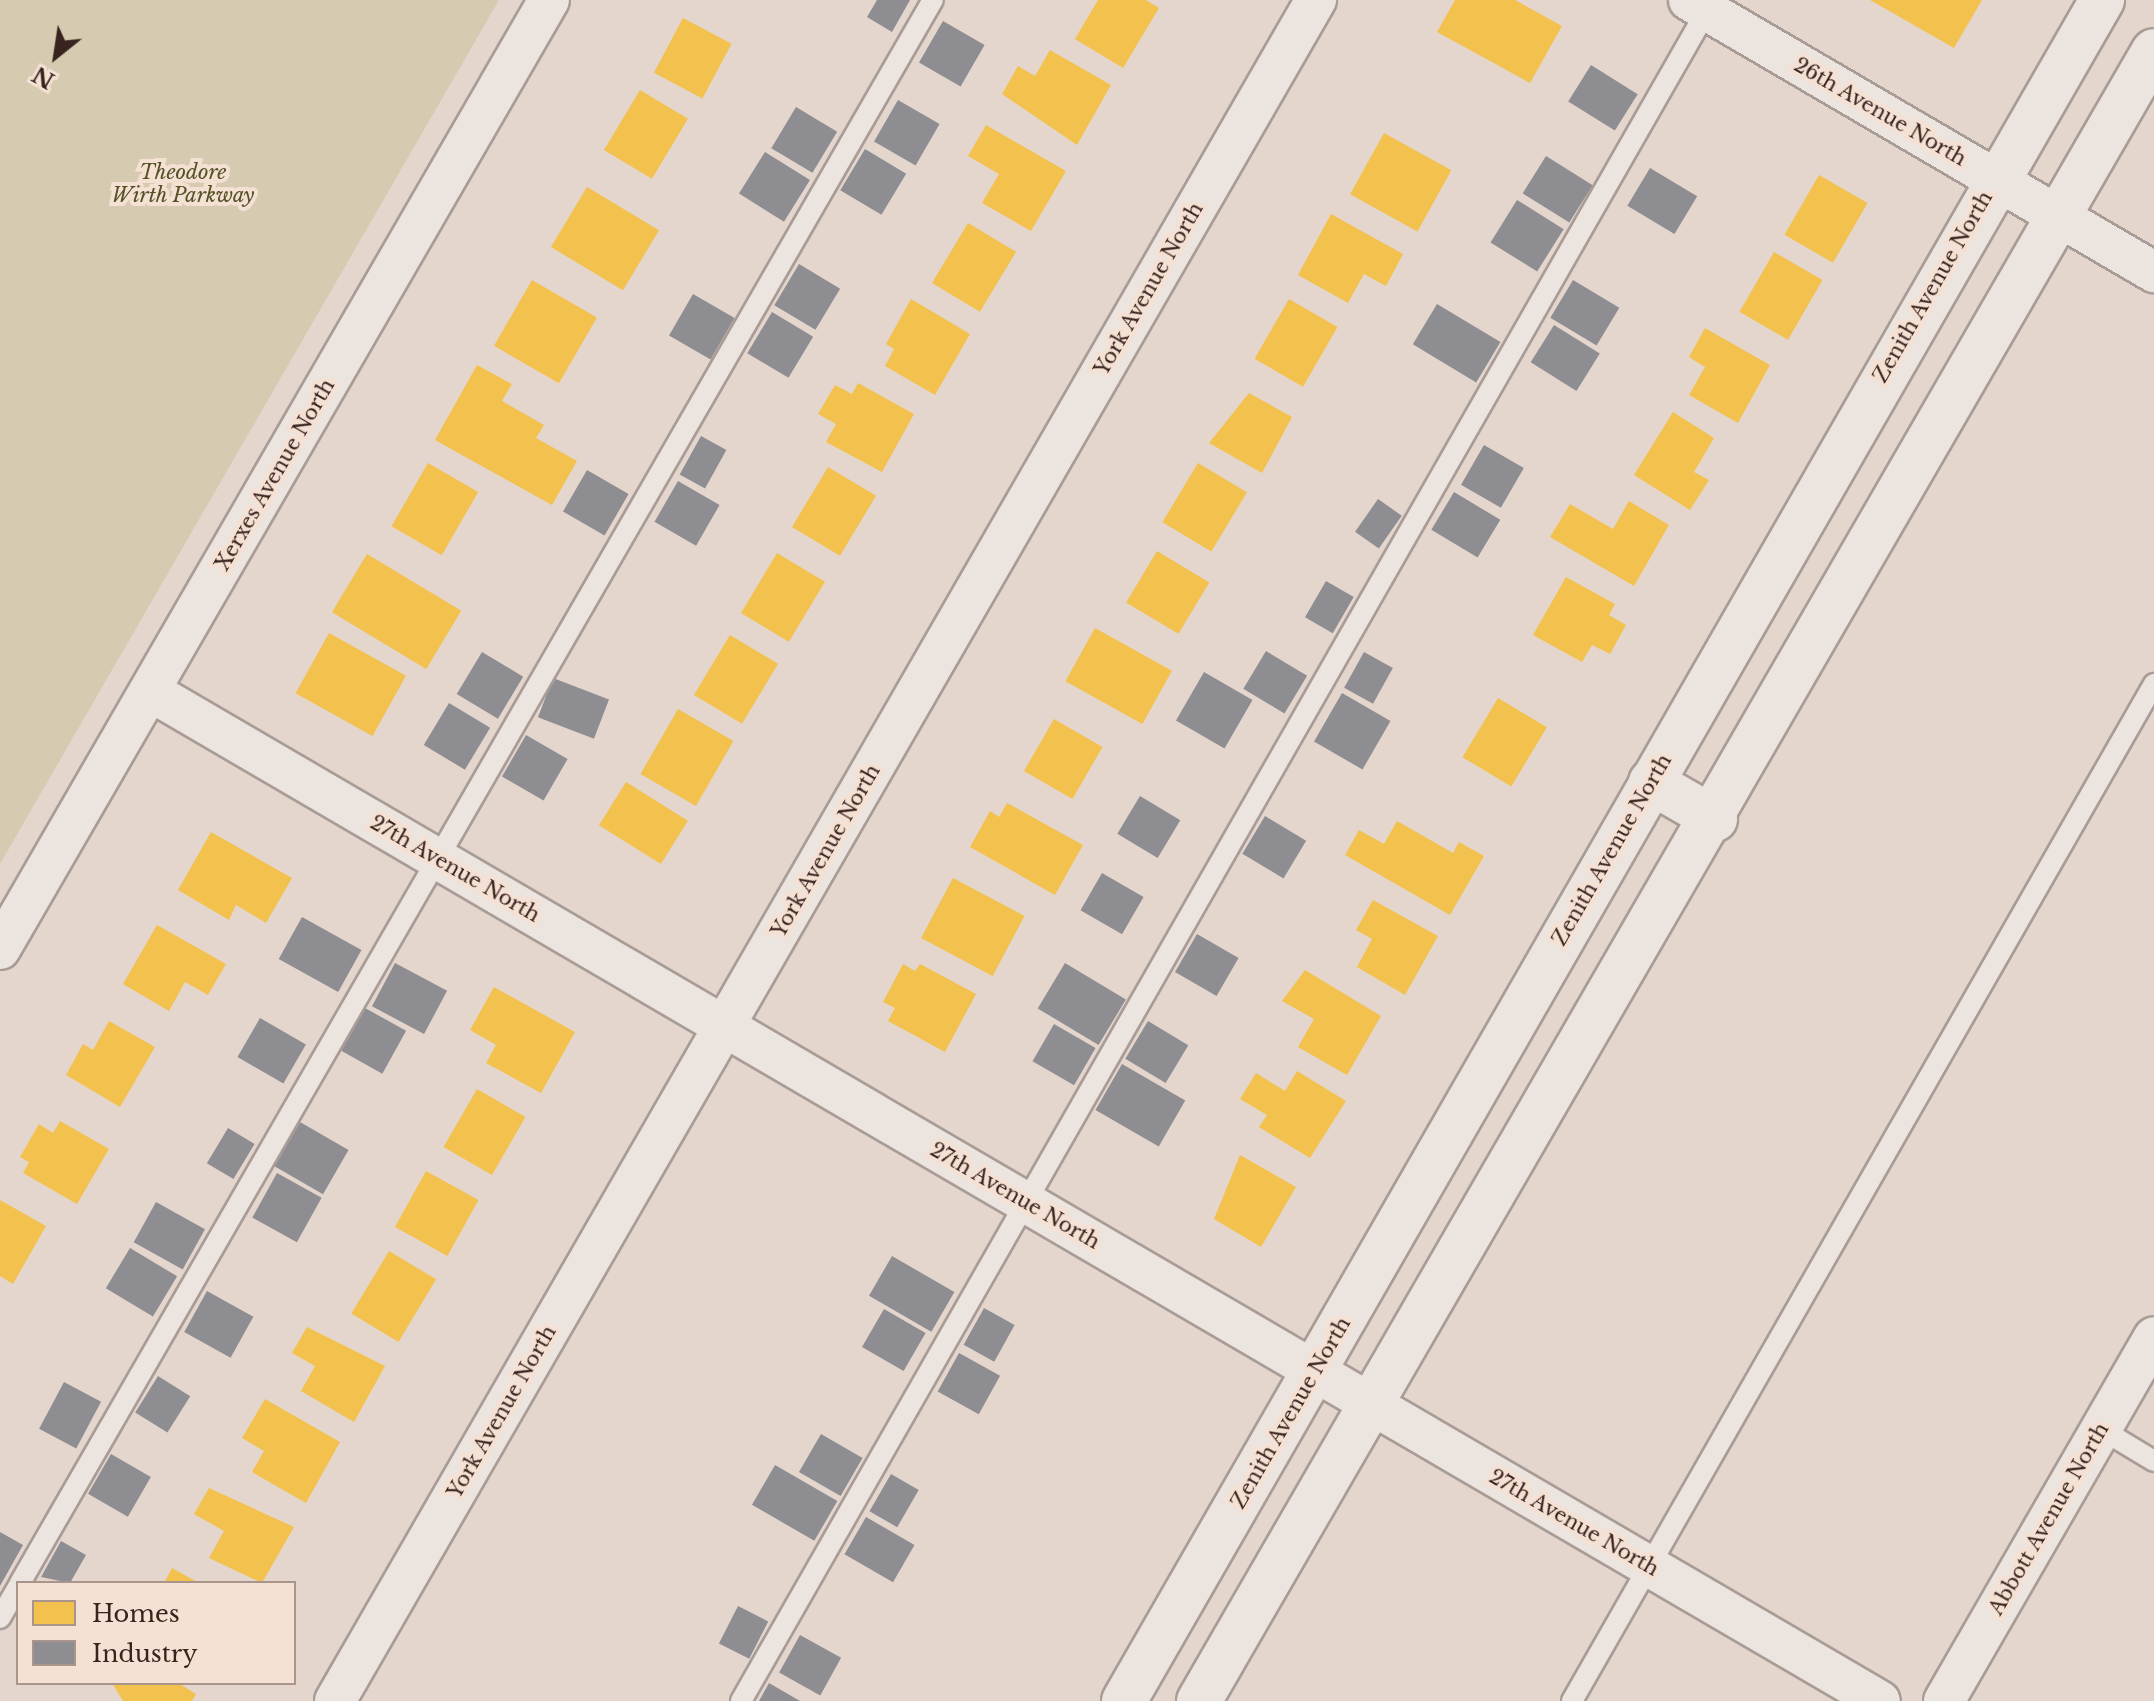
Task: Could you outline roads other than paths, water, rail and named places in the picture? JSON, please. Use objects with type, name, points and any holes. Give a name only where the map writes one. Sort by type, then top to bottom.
[{"type":"street","name":"Xerxes Avenue North","points":[[0,949],[549,0]]},
{"type":"street","name":"York Avenue North","points":[[335,1701],[1316,0]]},
{"type":"street","name":"Zenith Avenue North","points":[[1124,1701],[1315,1372],[1994,179],[2102,0]]},
{"type":"street","name":"26th Avenue North","points":[[1698,5],[2154,272]]},
{"type":"street","points":[[1199,1701],[1715,819],[2154,51]]},
{"type":"street","name":"27th Avenue North","points":[[150,691],[1880,1701]]},
{"type":"street","points":[[1651,782],[1715,819]]},
{"type":"street","name":"Abbott Avenue North","points":[[1944,1701],[2154,1337]]},
{"type":"lane","points":[[21,1581],[440,860],[933,0]]},
{"type":"lane","points":[[741,1701],[1029,1204],[1698,5]]},
{"type":"lane","points":[[1572,1701],[2154,684]]},
{"type":"lane","points":[[2101,1429],[2154,1461]]},
{"type":"lane","points":[[0,1618],[16,1590]]},
{"type":"park label","name":"Theodore Wirth Parkway","points":[[183,184]]}]
